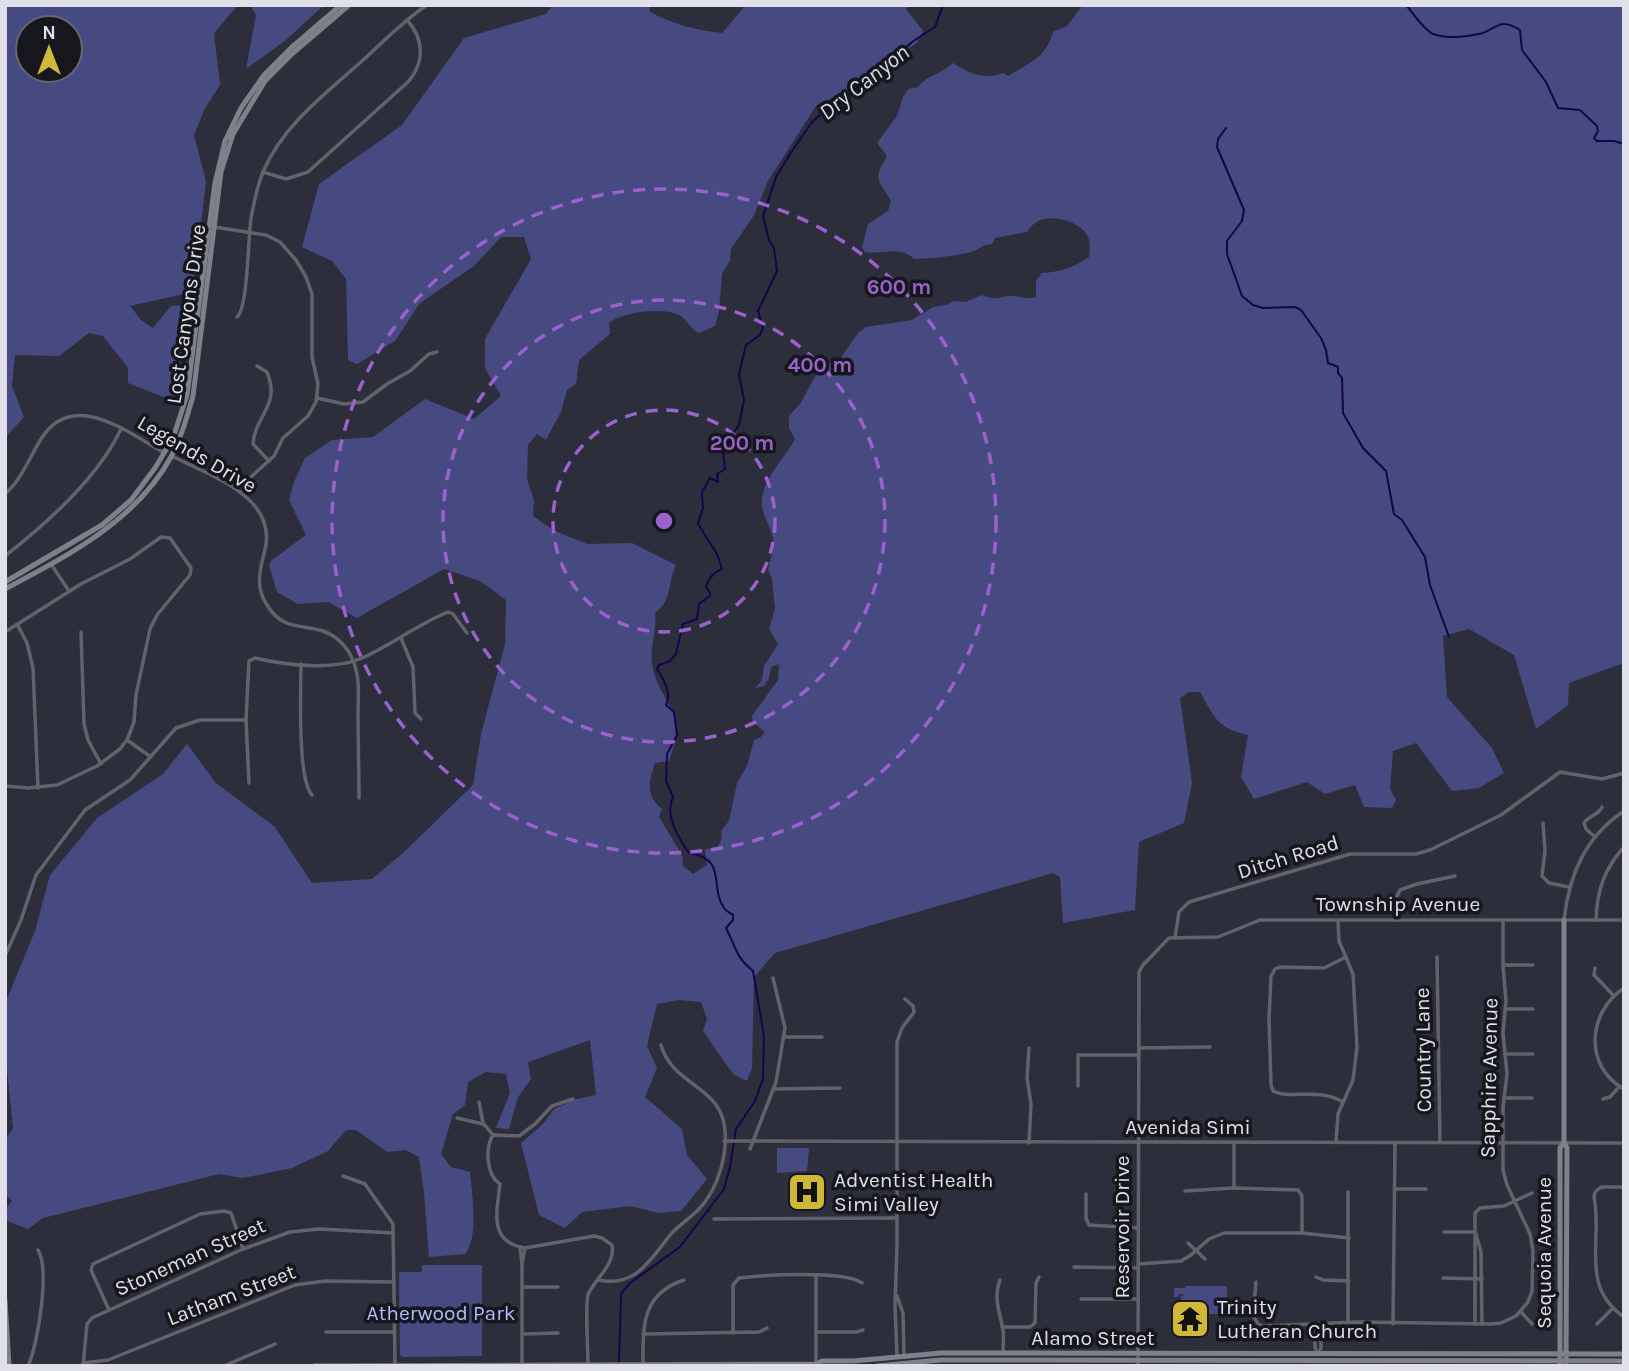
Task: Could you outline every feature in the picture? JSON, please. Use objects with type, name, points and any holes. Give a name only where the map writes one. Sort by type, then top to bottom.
[{"type":"street","name":"Lost Canyons Drive","points":[[5,589],[51,565],[119,520],[145,495],[171,456],[186,422],[193,396],[219,162],[225,141],[257,83],[277,61],[341,5]]},
{"type":"street","name":"Lost Canyons Drive","points":[[5,582],[86,536],[117,513],[144,484],[173,438],[187,395],[221,172],[233,134],[252,100],[278,67],[349,5]]},
{"type":"street","points":[[237,317],[242,313],[245,299],[254,202],[263,172],[276,148],[297,120],[427,5]]},
{"type":"street","points":[[263,172],[286,178],[309,172],[410,81],[418,67],[421,50],[417,34],[407,20]]},
{"type":"street","points":[[212,227],[266,235],[280,242],[292,253],[306,277],[312,304],[312,349],[318,384],[317,398],[308,416],[289,432],[269,461],[252,476],[242,493]]},
{"type":"street","points":[[317,398],[344,404],[363,402],[387,384],[410,372],[429,354],[437,352]]},
{"type":"street","points":[[257,366],[267,372],[272,393],[253,444],[269,461]]},
{"type":"street","name":"Legends Drive","points":[[5,494],[15,484],[47,431],[64,419],[79,415],[102,419],[242,493],[258,508],[265,524],[267,541],[259,577],[265,603],[285,622],[334,636],[346,647],[354,662]]},
{"type":"street","points":[[5,556],[54,514],[102,461],[121,429]]},
{"type":"street","points":[[5,632],[69,591],[118,566],[158,538],[169,537],[190,565],[191,572],[150,629],[136,695],[134,722],[127,740],[101,764],[57,785],[38,788],[5,786]]},
{"type":"street","points":[[48,557],[69,591]]},
{"type":"street","points":[[249,783],[246,720],[249,661],[255,658],[332,666],[354,662],[451,612],[467,633]]},
{"type":"street","points":[[17,624],[27,643],[33,668],[38,788]]},
{"type":"street","points":[[81,632],[84,724],[88,740],[101,764]]},
{"type":"street","points":[[401,638],[413,667],[415,713],[421,719]]},
{"type":"street","points":[[354,662],[358,678],[359,798]]},
{"type":"street","points":[[301,664],[303,769],[308,791],[312,795]]},
{"type":"street","points":[[5,956],[40,867],[85,810],[130,780],[170,733],[184,724],[200,720],[246,720]]},
{"type":"street","points":[[127,740],[151,758]]},
{"type":"street","name":"Ditch Road","points":[[1175,937],[1179,912],[1189,902],[1350,854],[1422,853],[1500,815],[1560,772],[1602,779],[1624,773]]},
{"type":"street","points":[[1595,837],[1586,829],[1584,823],[1598,814],[1602,807]]},
{"type":"street","points":[[1564,920],[1569,887],[1581,858],[1595,837],[1624,811]]},
{"type":"street","points":[[1543,823],[1545,850],[1542,876],[1549,883],[1569,887]]},
{"type":"street","points":[[1596,920],[1597,897],[1604,876],[1624,847]]},
{"type":"street","points":[[1395,920],[1396,898],[1400,890],[1455,876]]},
{"type":"street","name":"Township Avenue","points":[[1175,937],[1218,937],[1260,920],[1624,920]]},
{"type":"street","points":[[1336,1142],[1337,1120],[1353,1080],[1356,1047],[1354,986],[1351,968],[1339,941],[1338,920]]},
{"type":"street","name":"Sapphire Avenue","points":[[1503,920],[1506,992],[1503,1033],[1507,1074],[1503,1143],[1505,1179],[1530,1234],[1534,1251],[1532,1290],[1521,1312]]},
{"type":"street","name":"Sequoia Avenue","points":[[1563,1360],[1567,1148],[1564,1142],[1564,920]]},
{"type":"street","name":"Reservoir Drive","points":[[1138,1363],[1140,970],[1167,940],[1175,937]]},
{"type":"street","points":[[1343,1102],[1324,1094],[1280,1095],[1273,1091],[1269,1019],[1271,976],[1275,969],[1324,968],[1346,957]]},
{"type":"street","name":"Country Lane","points":[[1437,957],[1440,1142]]},
{"type":"street","points":[[1503,965],[1533,965]]},
{"type":"street","points":[[1595,968],[1594,975],[1613,995]]},
{"type":"street","points":[[750,1149],[774,1089],[785,1028],[773,978]]},
{"type":"street","points":[[1624,988],[1613,995],[1598,1017],[1594,1042],[1601,1067],[1624,1089]]},
{"type":"street","points":[[901,1356],[896,1294],[897,1042],[902,1028],[914,1012],[913,1006],[905,999]]},
{"type":"street","points":[[1506,1009],[1533,1009]]},
{"type":"street","points":[[783,1037],[822,1037]]},
{"type":"street","points":[[598,1280],[622,1280],[653,1260],[670,1235],[696,1212],[712,1192],[719,1176],[725,1141],[724,1126],[718,1109],[703,1091],[673,1069],[665,1058],[661,1045]]},
{"type":"street","points":[[1139,1048],[1210,1047]]},
{"type":"street","points":[[1029,1048],[1029,1143]]},
{"type":"street","points":[[1505,1054],[1532,1054]]},
{"type":"street","points":[[1078,1086],[1079,1055],[1139,1055]]},
{"type":"street","points":[[1602,1100],[1610,1097],[1619,1087]]},
{"type":"street","points":[[774,1089],[840,1088]]},
{"type":"street","points":[[1504,1098],[1532,1098]]},
{"type":"street","points":[[479,1102],[484,1124],[493,1135],[519,1136],[536,1124],[552,1106],[573,1099]]},
{"type":"street","points":[[457,1118],[484,1124]]},
{"type":"street","points":[[493,1135],[489,1143],[489,1154],[491,1175],[500,1184],[496,1219],[502,1237],[522,1248],[594,1236],[608,1242],[613,1251],[588,1295],[588,1364]]},
{"type":"street","name":"Avenida Simi","points":[[725,1141],[1624,1143]]},
{"type":"street","points":[[1234,1143],[1234,1188]]},
{"type":"street","points":[[1392,1324],[1395,1143]]},
{"type":"street","points":[[343,1176],[361,1181],[369,1187],[391,1220],[395,1364]]},
{"type":"street","points":[[1624,1187],[1601,1187],[1594,1197],[1596,1275],[1602,1294],[1624,1317]]},
{"type":"street","points":[[1185,1191],[1234,1188],[1297,1190],[1301,1196],[1302,1233]]},
{"type":"street","points":[[1395,1189],[1426,1189]]},
{"type":"street","points":[[1348,1192],[1348,1323]]},
{"type":"street","points":[[1475,1324],[1477,1210],[1497,1208],[1532,1193]]},
{"type":"street","points":[[1086,1194],[1088,1225],[1138,1227]]},
{"type":"street","points":[[109,1310],[91,1270],[93,1264],[196,1216],[224,1211],[231,1213],[243,1249]]},
{"type":"street","points":[[714,1219],[897,1218]]},
{"type":"street","name":"Stoneman Street","points":[[83,1364],[88,1322],[243,1249],[272,1237],[300,1230],[393,1233]]},
{"type":"street","points":[[1444,1233],[1475,1232]]},
{"type":"street","points":[[1475,1232],[1481,1245],[1482,1324]]},
{"type":"street","points":[[1074,1267],[1138,1266],[1175,1262],[1196,1251],[1209,1239],[1224,1233],[1302,1233],[1349,1238]]},
{"type":"street","points":[[1188,1243],[1205,1259]]},
{"type":"street","points":[[522,1248],[522,1364]]},
{"type":"street","points":[[28,1366],[40,1320],[42,1263],[37,1250]]},
{"type":"street","points":[[816,1275],[817,1365]]},
{"type":"street","points":[[733,1333],[733,1285],[738,1278],[845,1276],[862,1283]]},
{"type":"street","points":[[1002,1327],[1033,1326],[1037,1321],[1036,1283],[1039,1277]]},
{"type":"street","points":[[1316,1277],[1323,1280],[1349,1281]]},
{"type":"street","points":[[1443,1278],[1482,1279]]},
{"type":"street","points":[[643,1365],[643,1334],[646,1316],[653,1301],[674,1283],[684,1280]]},
{"type":"street","points":[[1000,1280],[997,1287],[997,1307],[1002,1327],[1003,1360]]},
{"type":"street","name":"Latham Street","points":[[83,1364],[108,1360],[295,1285],[325,1281],[394,1282]]},
{"type":"street","points":[[1256,1282],[1254,1320],[1263,1326],[1501,1323],[1521,1312],[1532,1324]]},
{"type":"street","points":[[523,1287],[558,1287]]},
{"type":"street","points":[[896,1294],[903,1317],[900,1365]]},
{"type":"street","points":[[1081,1299],[1138,1299]]},
{"type":"street","points":[[5,1300],[9,1366]]},
{"type":"street","points":[[1597,1324],[1613,1308]]},
{"type":"street","points":[[1315,1324],[1317,1360]]},
{"type":"street","points":[[1317,1360],[1321,1348],[1321,1324]]},
{"type":"street","points":[[643,1334],[759,1332],[766,1328]]},
{"type":"street","points":[[816,1332],[863,1330]]},
{"type":"street","points":[[326,1332],[395,1332]]},
{"type":"street","points":[[523,1334],[558,1333]]},
{"type":"street","points":[[224,1366],[275,1344]]},
{"type":"street","name":"Alamo Street","points":[[877,1366],[1138,1354],[1317,1360]]},
{"type":"street","name":"Alamo Street","points":[[1563,1360],[1624,1354]]},
{"type":"street","name":"Alamo Street","points":[[314,1366],[817,1365],[822,1361],[901,1356],[1138,1363],[1563,1360],[1621,1363]]},
{"type":"green space","points":[[5,5],[238,5],[214,33],[220,85],[205,108],[194,135],[206,181],[193,292],[130,306],[141,320],[153,328],[171,306],[188,305],[176,402],[128,383],[128,368],[103,336],[89,333],[59,356],[15,355],[12,386],[24,417],[5,438]]},
{"type":"green space","points":[[250,5],[324,5],[286,40],[246,69],[256,15]]},
{"type":"green space","points":[[553,5],[649,5],[650,12],[667,20],[722,33],[746,5],[909,5],[906,9],[923,31],[917,43],[852,88],[816,106],[768,181],[754,215],[731,249],[730,261],[722,273],[715,326],[699,333],[679,315],[663,311],[615,319],[609,323],[610,334],[579,360],[576,384],[567,390],[561,412],[546,440],[537,434],[528,445],[527,479],[534,500],[533,516],[553,530],[587,544],[632,543],[676,565],[665,603],[655,613],[652,657],[656,678],[675,718],[676,734],[669,761],[655,763],[650,788],[653,799],[662,809],[659,817],[682,855],[683,866],[693,874],[707,865],[705,849],[717,848],[722,838],[721,831],[729,821],[737,783],[747,766],[754,740],[765,732],[753,722],[752,716],[778,680],[779,664],[771,667],[764,686],[755,688],[762,680],[764,666],[778,644],[769,629],[775,609],[772,578],[768,570],[773,542],[762,498],[773,471],[795,439],[789,428],[789,416],[800,404],[816,375],[830,363],[840,359],[858,333],[866,327],[912,320],[933,307],[954,301],[966,302],[982,295],[995,298],[1036,297],[1036,281],[1042,273],[1067,268],[1089,257],[1089,240],[1083,230],[1070,222],[1055,218],[1041,220],[1027,232],[995,238],[992,244],[956,255],[914,259],[897,251],[865,252],[862,247],[868,224],[888,211],[891,201],[878,179],[887,156],[877,143],[897,116],[908,89],[918,87],[953,63],[977,75],[1003,73],[1008,76],[1041,54],[1053,32],[1067,26],[1083,5],[1624,5],[1624,663],[1569,683],[1568,705],[1536,729],[1514,655],[1469,629],[1443,636],[1447,697],[1492,748],[1504,773],[1479,788],[1452,791],[1416,743],[1393,751],[1390,789],[1396,800],[1392,808],[1364,807],[1355,785],[1325,794],[1307,782],[1254,799],[1241,777],[1248,735],[1223,725],[1200,692],[1189,692],[1180,698],[1192,783],[1184,823],[1139,842],[1135,910],[1063,923],[1060,877],[1053,873],[775,953],[754,977],[752,1068],[747,1081],[733,1074],[703,1031],[707,1019],[701,1002],[679,1000],[657,1004],[647,1046],[657,1068],[645,1097],[682,1129],[687,1155],[707,1179],[681,1211],[658,1213],[630,1206],[582,1212],[565,1228],[539,1215],[521,1143],[542,1125],[554,1109],[577,1099],[596,1095],[590,1040],[528,1062],[531,1079],[518,1097],[509,1129],[496,1128],[510,1093],[506,1074],[486,1072],[468,1082],[465,1105],[453,1114],[441,1154],[451,1167],[470,1172],[473,1227],[465,1254],[429,1257],[419,1157],[405,1150],[387,1152],[356,1130],[346,1130],[328,1151],[292,1168],[243,1178],[219,1174],[43,1218],[28,1229],[5,1220],[5,1210],[12,1201],[5,1194],[5,1140],[13,1128],[5,1051],[5,1004],[35,931],[50,875],[97,818],[163,774],[187,744],[216,783],[275,827],[312,883],[372,879],[473,785],[481,734],[505,644],[506,600],[480,581],[444,569],[357,618],[328,602],[298,604],[277,592],[269,565],[306,535],[289,500],[305,458],[332,440],[373,437],[425,399],[474,419],[501,396],[485,368],[485,339],[531,259],[524,237],[501,237],[474,266],[420,303],[395,341],[357,364],[348,360],[346,279],[332,261],[302,247],[319,184],[402,125],[464,38],[546,14]]},
{"type":"green space","points":[[777,1148],[809,1148],[807,1171],[777,1173]]},
{"type":"green space","name":"Atherwood Park","points":[[422,1265],[482,1265],[482,1356],[400,1355],[399,1272],[422,1272]]},
{"type":"green space","points":[[1227,1286],[1227,1314],[1198,1314],[1198,1308],[1181,1307],[1181,1296],[1185,1294],[1174,1297],[1174,1288]]},
{"type":"waterway","name":"Dry Canyon","points":[[619,1364],[621,1294],[630,1283],[680,1247],[724,1189],[736,1129],[755,1101],[763,1079],[764,1036],[753,971],[739,956],[726,928],[733,920],[733,915],[725,909],[720,900],[713,867],[701,856],[689,853],[671,819],[673,797],[666,781],[667,754],[677,735],[674,712],[666,705],[666,687],[657,669],[676,654],[683,624],[697,619],[699,604],[710,596],[707,583],[722,569],[717,554],[698,524],[703,508],[702,492],[710,478],[718,482],[717,474],[725,469],[723,448],[739,425],[744,400],[739,374],[746,345],[760,335],[763,328],[758,311],[777,271],[774,248],[769,240],[763,216],[776,177],[812,122],[831,105],[875,76],[912,42],[935,27],[943,5]]},
{"type":"waterway","points":[[1406,5],[1426,28],[1438,36],[1474,35],[1502,24],[1520,30],[1522,50],[1546,82],[1558,108],[1580,110],[1597,126],[1598,131],[1594,138],[1597,141],[1624,144]]},
{"type":"waterway","points":[[1226,128],[1218,139],[1217,147],[1244,210],[1242,221],[1227,241],[1227,254],[1242,296],[1253,305],[1263,308],[1295,307],[1301,310],[1321,338],[1328,363],[1338,367],[1342,378],[1343,413],[1363,448],[1386,471],[1394,514],[1402,520],[1425,557],[1430,585],[1449,637]]},
{"type":"place","name":"Adventist Health Simi Valley","points":[[807,1192]]},
{"type":"place","name":"Trinity Lutheran Church","points":[[1190,1319]]}]
